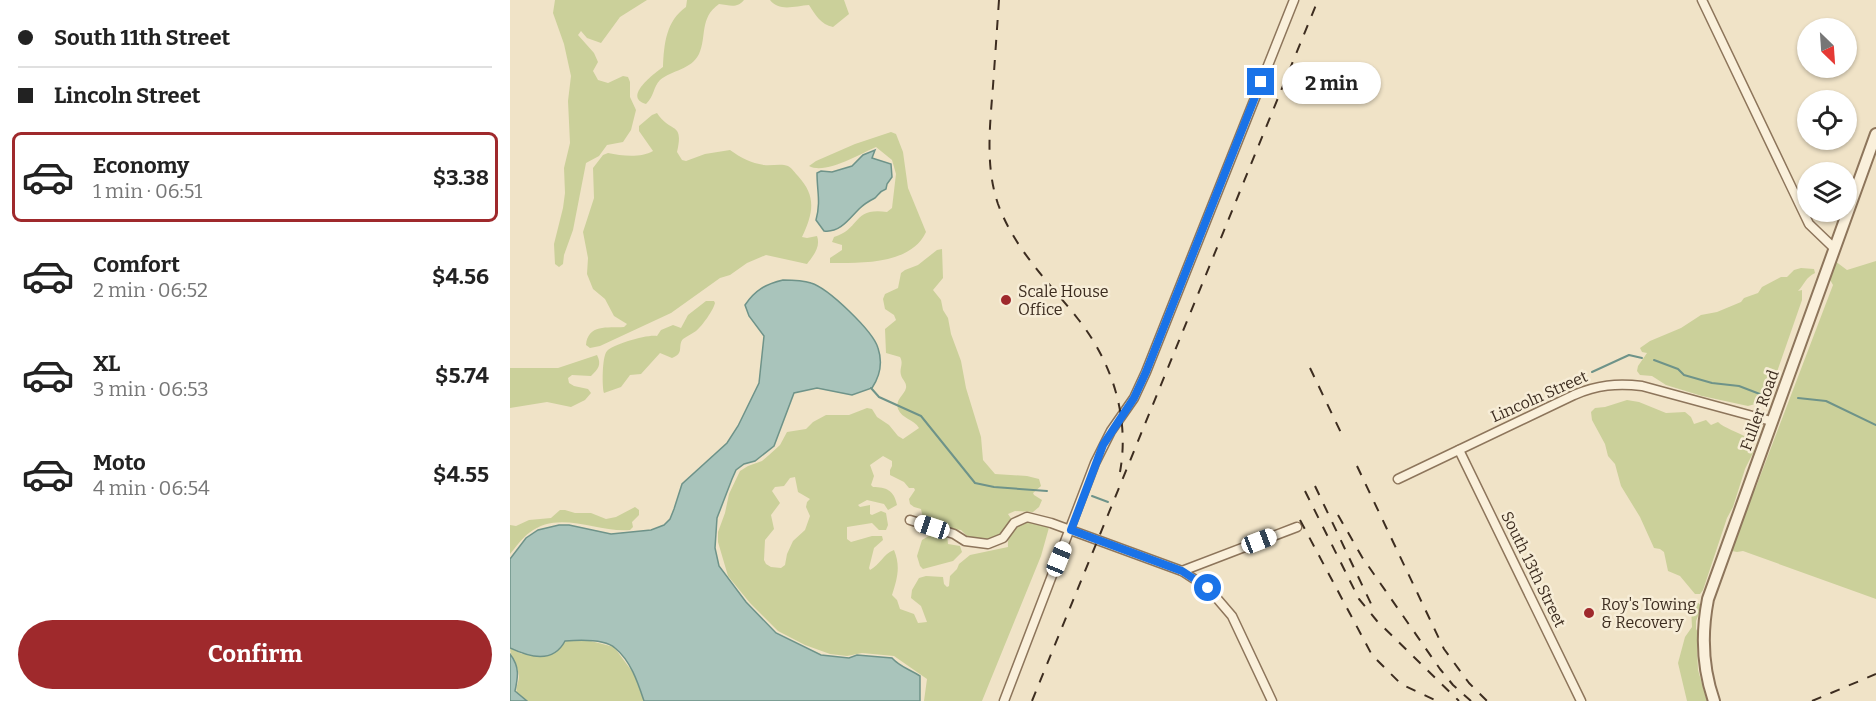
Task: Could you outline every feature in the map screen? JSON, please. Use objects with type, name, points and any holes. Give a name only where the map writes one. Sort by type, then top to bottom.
[{"type":"street","points":[[1004,701],[1103,445],[1134,398],[1146,372],[1294,0]]},
{"type":"street","points":[[1702,0],[1809,224],[1834,248]]},
{"type":"street","name":"Fuller Road","points":[[1714,701],[1706,675],[1702,649],[1708,599],[1876,134]]},
{"type":"street","name":"Lincoln Street","points":[[1398,479],[1585,390],[1613,384],[1642,386],[1771,421]]},
{"type":"street","name":"South 13th Street","points":[[1459,450],[1581,701]]},
{"type":"street","points":[[910,520],[954,534],[965,541],[988,544],[1003,538],[1014,523],[1027,517],[1071,530],[1182,571],[1208,588],[1232,616],[1272,701]]},
{"type":"street","points":[[1182,571],[1297,527]]},
{"type":"green space","points":[[555,0],[647,0],[620,17],[601,43],[587,38],[581,31],[578,35],[594,53],[598,62],[593,71],[598,80],[608,83],[623,76],[628,77],[630,97],[636,110],[631,130],[623,142],[607,145],[599,156],[586,163],[573,230],[563,264],[559,267],[555,264],[554,244],[565,193],[564,168],[570,143],[568,101],[571,76],[564,44],[553,13]]},
{"type":"green space","points":[[687,0],[744,0],[736,5],[719,4],[713,9],[706,21],[701,48],[696,59],[686,67],[660,80],[646,104],[637,96],[642,85],[663,67],[667,34],[674,19],[686,7]]},
{"type":"green space","points":[[770,0],[844,0],[849,14],[833,27],[822,22],[809,5],[783,7]]},
{"type":"green space","points":[[657,113],[677,132],[679,142],[677,152],[682,160],[730,150],[755,163],[791,168],[804,184],[811,198],[811,213],[802,237],[817,236],[817,248],[807,264],[766,255],[747,263],[730,275],[720,278],[671,313],[600,346],[590,348],[586,345],[590,333],[594,330],[624,327],[627,324],[614,316],[605,299],[593,289],[587,274],[588,258],[583,232],[594,198],[593,168],[603,155],[608,153],[637,156],[653,151],[639,131],[639,126]]},
{"type":"green space","points":[[891,132],[896,134],[903,152],[908,188],[926,232],[919,243],[909,251],[897,256],[870,262],[830,263],[830,258],[842,250],[842,245],[832,242],[834,237],[849,229],[868,213],[887,212],[892,208],[896,174],[892,160],[876,147],[833,166],[816,168],[809,166],[855,144]]},
{"type":"green space","points":[[942,249],[943,278],[933,290],[941,300],[961,361],[966,388],[981,437],[983,460],[995,474],[1039,479],[1041,486],[1033,493],[1042,500],[1033,512],[1015,511],[1008,514],[1012,520],[995,538],[984,541],[970,539],[961,530],[940,527],[923,518],[921,509],[910,504],[909,499],[914,488],[909,488],[904,482],[890,475],[892,461],[883,456],[870,465],[874,476],[871,485],[889,490],[897,505],[888,510],[884,504],[867,500],[858,505],[860,507],[870,505],[872,515],[881,511],[886,513],[888,525],[886,530],[879,530],[872,523],[847,527],[847,539],[851,542],[872,536],[882,536],[883,540],[874,548],[870,570],[894,550],[898,567],[892,595],[897,600],[900,609],[914,614],[918,623],[927,622],[921,606],[911,598],[912,590],[919,578],[943,577],[947,587],[950,576],[959,564],[970,555],[1008,547],[1012,531],[1025,520],[1050,524],[1041,556],[982,701],[924,701],[927,679],[894,656],[862,653],[847,656],[830,654],[805,645],[778,631],[750,603],[728,576],[718,542],[718,532],[729,494],[740,471],[762,461],[780,445],[787,432],[806,429],[826,415],[849,415],[867,408],[872,409],[877,417],[903,439],[919,428],[898,409],[899,400],[906,386],[901,375],[900,357],[886,353],[885,329],[896,320],[894,315],[885,309],[883,299],[885,294],[898,288],[901,273],[918,265],[937,250]],"holes":[[[795,477],[798,492],[810,499],[806,507],[810,516],[805,530],[793,541],[785,565],[781,568],[771,567],[764,560],[765,540],[774,529],[771,515],[780,503],[772,491],[775,487],[784,486],[790,478]]]},
{"type":"green space","points":[[1835,261],[1847,270],[1876,261],[1876,599],[1743,551],[1732,551],[1730,543],[1747,498],[1756,487],[1833,285],[1829,278]]},
{"type":"green space","points":[[1814,269],[1815,273],[1798,291],[1802,290],[1802,300],[1769,395],[1763,402],[1748,406],[1702,396],[1666,385],[1652,376],[1640,375],[1637,371],[1647,353],[1642,352],[1640,348],[1650,341],[1681,328],[1701,315],[1717,312],[1741,302],[1744,298],[1758,293],[1762,287],[1781,277],[1787,277],[1794,270]]},
{"type":"green space","points":[[706,301],[714,301],[712,310],[698,329],[683,339],[680,352],[676,356],[672,358],[660,353],[641,374],[630,375],[621,387],[604,393],[603,365],[607,351],[631,340],[657,336],[661,330],[673,325],[681,328],[688,315]]},
{"type":"green space","points":[[597,355],[598,367],[591,376],[572,375],[568,378],[569,383],[574,386],[588,389],[591,393],[585,400],[571,407],[547,402],[510,408],[510,368],[558,368]]},
{"type":"green space","points":[[1627,400],[1639,402],[1666,413],[1685,412],[1694,424],[1706,420],[1711,425],[1718,422],[1746,437],[1746,446],[1753,448],[1754,451],[1745,469],[1700,594],[1695,594],[1680,576],[1668,571],[1664,552],[1654,548],[1640,517],[1621,486],[1615,464],[1608,456],[1605,444],[1592,420],[1591,412],[1595,408]]},
{"type":"green space","points":[[635,507],[639,510],[639,515],[632,522],[633,527],[630,530],[565,522],[553,523],[541,526],[529,533],[510,554],[510,525],[516,526],[529,520],[551,518],[560,510],[591,513],[606,519],[616,517]]},
{"type":"green space","points":[[932,534],[947,535],[948,544],[960,546],[962,552],[953,561],[923,569],[917,556],[922,540]]},
{"type":"green space","points":[[1697,602],[1702,606],[1696,621],[1696,629],[1700,636],[1697,648],[1698,670],[1707,701],[1687,701],[1678,663],[1685,637],[1692,627],[1691,607]]},
{"type":"green space","points":[[583,639],[614,647],[634,674],[644,701],[527,701],[518,695],[516,690],[518,672],[510,648],[522,654],[565,641]]},
{"type":"water","points":[[875,150],[872,158],[891,164],[892,177],[886,189],[839,228],[824,231],[816,220],[819,202],[817,173],[832,172],[852,166],[863,155]]},
{"type":"water","points":[[783,280],[811,283],[828,293],[849,311],[868,331],[878,348],[880,369],[872,388],[852,395],[817,388],[794,393],[774,446],[755,461],[744,464],[736,470],[732,479],[717,518],[715,548],[719,566],[746,602],[776,633],[821,655],[849,658],[857,655],[892,658],[901,666],[920,676],[920,701],[644,701],[630,666],[621,653],[611,645],[591,641],[565,641],[554,653],[547,656],[533,656],[510,648],[510,559],[526,538],[538,530],[569,525],[611,534],[651,530],[664,525],[670,519],[682,484],[727,443],[759,383],[764,336],[749,316],[745,305],[761,288]]},
{"type":"water","points":[[510,654],[517,672],[515,691],[527,701],[510,701]]},
{"type":"waterway","points":[[1592,372],[1629,355],[1642,358]]},
{"type":"waterway","points":[[1654,360],[1678,369],[1684,375],[1712,383],[1739,386],[1765,396]]},
{"type":"waterway","points":[[871,388],[879,397],[921,416],[975,483],[994,487],[1047,491]]},
{"type":"waterway","points":[[1798,398],[1826,401],[1876,425]]},
{"type":"waterway","points":[[1092,496],[1108,502]]},
{"type":"railway","points":[[999,0],[990,130],[990,160],[994,190],[1013,236],[1078,319],[1100,353],[1109,372],[1120,411],[1122,431],[1120,472]]},
{"type":"railway","points":[[1032,701],[1318,0]]},
{"type":"railway","points":[[1310,368],[1344,439]]},
{"type":"railway","points":[[1357,466],[1444,649],[1469,683],[1487,701]]},
{"type":"railway","points":[[1315,486],[1374,610]]},
{"type":"railway","points":[[1305,491],[1359,599],[1377,621],[1459,701]]},
{"type":"railway","points":[[1338,515],[1362,557],[1440,669],[1471,701]]},
{"type":"railway","points":[[1300,520],[1372,655],[1401,684],[1437,701]]},
{"type":"railway","points":[[1812,701],[1876,674]]},
{"type":"place","name":"Scale House Office","points":[[1006,300]]},
{"type":"place","name":"Roy's Towing & Recovery","points":[[1589,613]]},
{"type":"route","points":[[1208,588],[1182,571],[1071,530],[1103,445],[1134,398],[1146,372],[1261,82]]}]
